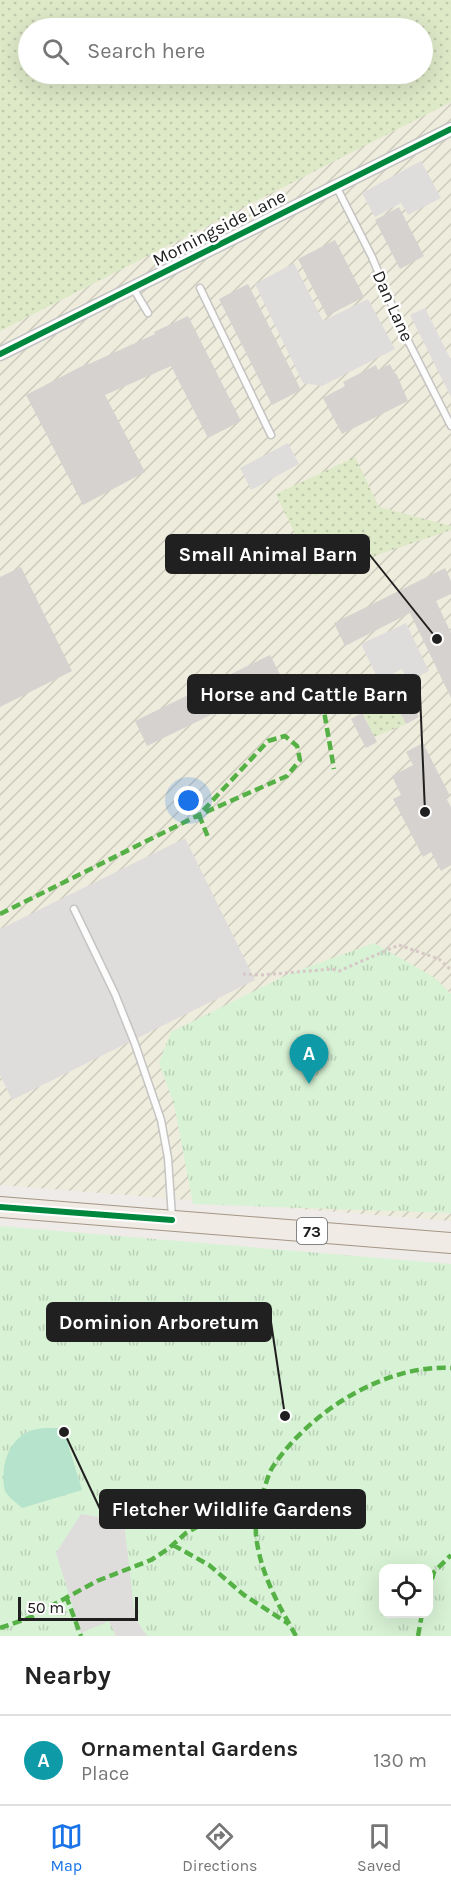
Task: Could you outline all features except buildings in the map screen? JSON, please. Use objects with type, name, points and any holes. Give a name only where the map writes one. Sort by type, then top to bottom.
[{"type":"main road","name":"73","points":[[0,1207],[451,1243]]},
{"type":"street","name":"Morningside Lane","points":[[0,354],[451,129]]},
{"type":"lane","name":"Dan Lane","points":[[336,186],[372,257],[400,325],[451,426]]},
{"type":"lane","points":[[133,288],[148,313]]},
{"type":"lane","points":[[200,288],[271,435]]},
{"type":"lane","points":[[74,909],[115,994],[161,1120],[168,1158],[172,1220]]},
{"type":"path","points":[[243,974],[260,975],[332,969],[339,971],[399,945],[439,959],[451,970]]},
{"type":"shaded area","points":[[0,0],[451,0],[451,1221],[0,1185]]},
{"type":"shaded area","points":[[421,161],[441,198],[408,215],[401,203],[375,217],[362,193]]},
{"type":"shaded area","points":[[294,263],[323,321],[368,299],[395,349],[322,386],[303,383],[255,284]]},
{"type":"shaded area","points":[[425,308],[451,360],[451,397],[410,315]]},
{"type":"shaded area","points":[[288,443],[299,464],[251,490],[240,468]]},
{"type":"shaded area","points":[[406,623],[429,671],[408,681],[402,669],[379,681],[361,644]]},
{"type":"shaded area","points":[[185,838],[255,980],[12,1100],[0,1075],[0,929]]},
{"type":"shaded area","points":[[81,1514],[124,1521],[135,1618],[147,1636],[116,1636],[109,1621],[81,1633],[56,1553]]},
{"type":"green space","points":[[0,0],[451,0],[451,102],[0,331]]},
{"type":"green space","points":[[355,457],[379,507],[451,526],[451,530],[315,576],[276,494]]},
{"type":"green space","points":[[388,688],[406,724],[374,737],[358,703]]},
{"type":"green space","points":[[374,943],[435,978],[451,994],[451,1213],[193,1204],[174,1104],[159,1063],[171,1032],[289,974]]},
{"type":"green space","points":[[0,1226],[451,1264],[451,1636],[0,1636]]},
{"type":"green space","points":[[44,1428],[63,1428],[82,1490],[22,1508],[5,1491],[4,1474],[7,1456],[22,1435]]},
{"type":"marked path","points":[[320,688],[334,769]]},
{"type":"marked path","points":[[0,914],[199,815],[287,776],[300,760],[297,746],[285,736],[268,741],[199,815]]},
{"type":"marked path","points":[[199,815],[208,837]]},
{"type":"marked path","points":[[296,1636],[276,1600],[258,1549],[256,1520],[259,1504],[272,1468],[289,1445],[308,1427],[351,1395],[401,1374],[426,1369],[451,1368]]},
{"type":"marked path","points":[[0,1628],[29,1618],[97,1581],[151,1560],[186,1533],[206,1522],[259,1504]]},
{"type":"marked path","points":[[173,1545],[209,1565],[244,1595],[289,1624]]},
{"type":"marked path","points":[[433,1575],[451,1555]]},
{"type":"marked path","points":[[66,1596],[81,1636]]},
{"type":"marked path","points":[[418,1636],[421,1618]]},
{"type":"cycle path","points":[[0,354],[451,129]]},
{"type":"cycle path","points":[[0,1207],[172,1220]]},
{"type":"place","name":"Small Animal Barn","points":[[437,639]]},
{"type":"place","name":"Horse and Cattle Barn","points":[[425,812]]},
{"type":"place","name":"Ornamental Gardens","points":[[309,1084]]},
{"type":"place","name":"Dominion Arboretum","points":[[285,1416]]},
{"type":"place","name":"Fletcher Wildlife Gardens","points":[[64,1432]]}]
